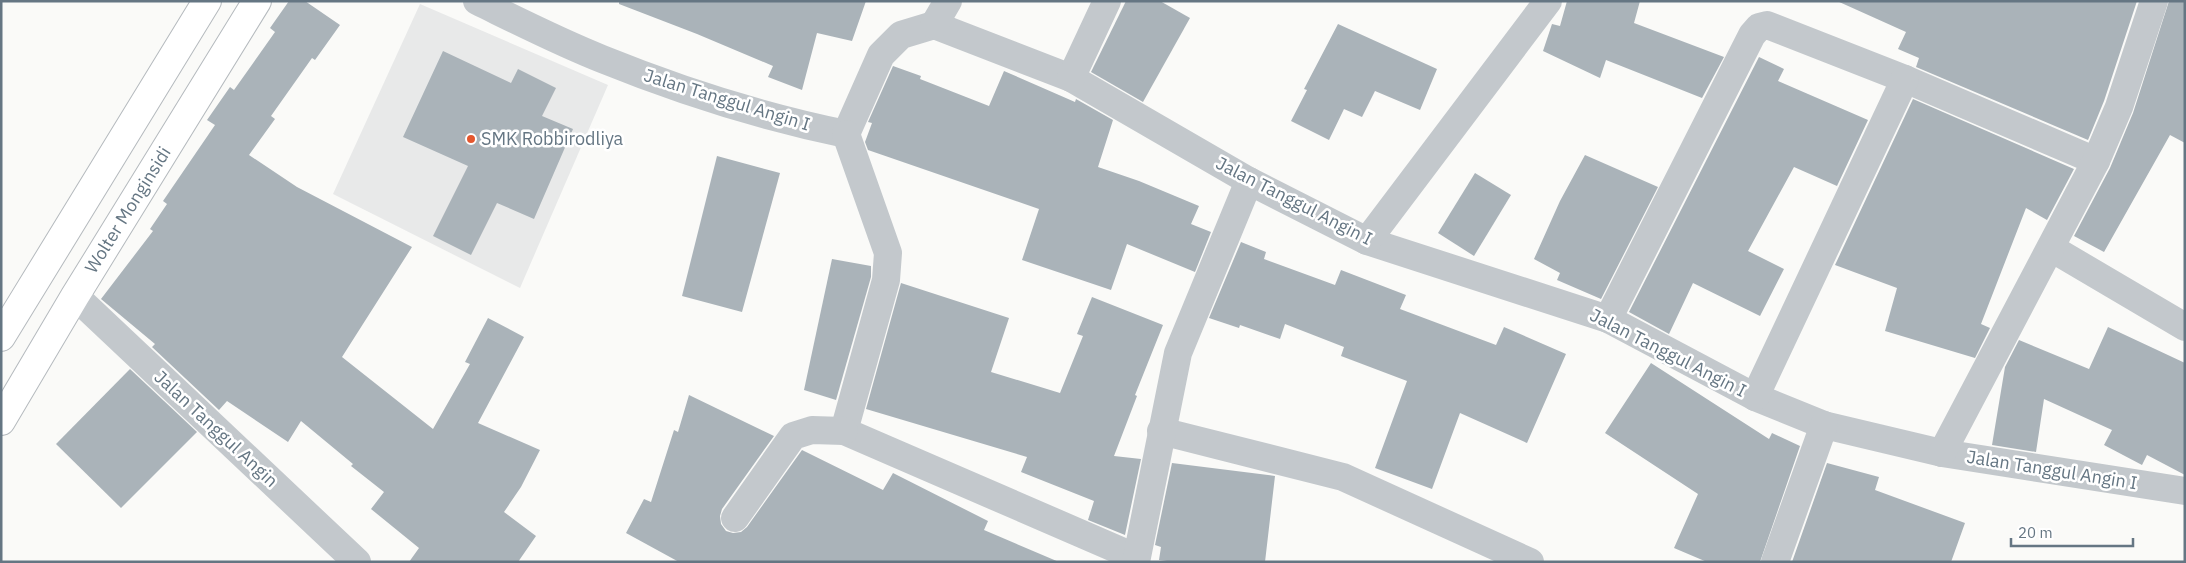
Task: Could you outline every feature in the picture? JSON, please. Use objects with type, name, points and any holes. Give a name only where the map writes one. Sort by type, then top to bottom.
[{"type":"main road","points":[[1,337],[207,1]]},
{"type":"main road","name":"Wolter Monginsidi","points":[[1,421],[75,296],[257,1]]},
{"type":"street","name":"Jalan Tanggul Angin I","points":[[477,1],[577,48],[653,78],[782,121],[846,134]]},
{"type":"street","points":[[844,431],[886,280],[888,253],[846,134],[881,56],[901,35],[934,26],[948,1]]},
{"type":"street","points":[[1071,78],[1107,1]]},
{"type":"street","points":[[1367,241],[1548,1]]},
{"type":"street","points":[[1942,453],[2096,161],[2119,106],[2154,1]]},
{"type":"street","points":[[1608,319],[1752,35],[1759,27],[1767,25],[1906,79],[2096,161]]},
{"type":"street","name":"Jalan Tanggul Angin I","points":[[934,26],[1071,78],[1249,181],[1367,241],[1608,319],[1755,397],[1824,425],[1942,453],[2185,490]]},
{"type":"street","points":[[1755,397],[1906,79]]},
{"type":"street","points":[[735,518],[793,436],[812,430],[844,431],[1136,560],[1178,353],[1249,181]]},
{"type":"street","points":[[2051,248],[2185,327]]},
{"type":"street","name":"Jalan Tanggul Angin","points":[[75,296],[357,562]]},
{"type":"street","points":[[1774,562],[1824,425]]},
{"type":"street","points":[[1161,431],[1343,477],[1530,562]]},
{"type":"shaded area","name":"SMK Robbirodliya","points":[[420,4],[608,85],[520,288],[333,194]]},
{"type":"building","points":[[289,1],[305,1],[340,25],[315,60],[312,58],[271,116],[275,119],[249,155],[297,187],[412,247],[342,357],[433,429],[470,364],[465,362],[488,318],[524,337],[478,423],[540,450],[521,487],[504,512],[536,536],[518,562],[409,562],[419,548],[371,509],[384,492],[351,466],[353,464],[301,421],[288,442],[227,401],[219,410],[152,347],[155,344],[101,299],[153,231],[150,229],[167,204],[163,201],[215,125],[207,120],[230,87],[234,90],[275,32],[270,28]]},
{"type":"building","points":[[619,1],[866,1],[852,41],[817,33],[802,90],[768,77],[773,66],[619,4]]},
{"type":"building","points":[[1126,1],[1160,1],[1190,18],[1143,102],[1091,72]]},
{"type":"building","points":[[1567,1],[1640,1],[1634,23],[1724,57],[1702,98],[1606,60],[1600,78],[1543,51],[1552,24],[1560,26]]},
{"type":"building","points":[[1837,1],[2137,1],[2104,101],[2088,140],[1916,67],[1919,58],[1898,49],[1906,32]]},
{"type":"building","points":[[2169,1],[2185,1],[2185,143],[2170,135],[2104,252],[2074,236],[2110,168],[2133,113]]},
{"type":"building","points":[[1338,24],[1437,69],[1420,110],[1375,91],[1362,117],[1344,109],[1329,140],[1291,121],[1307,90],[1304,89]]},
{"type":"building","points":[[443,51],[511,83],[518,69],[556,88],[542,116],[573,129],[534,219],[497,203],[471,255],[433,236],[468,166],[403,137]]},
{"type":"building","points":[[1759,57],[1784,69],[1778,81],[1868,120],[1837,186],[1794,167],[1748,251],[1784,269],[1760,316],[1693,283],[1669,334],[1629,312]]},
{"type":"building","points":[[893,66],[921,76],[920,79],[989,106],[1004,71],[1075,102],[1076,99],[1113,120],[1098,167],[1139,181],[1199,206],[1191,224],[1211,232],[1195,272],[1127,244],[1111,290],[1022,260],[1039,209],[868,150],[865,142],[872,123],[868,122]]},
{"type":"building","points":[[1913,99],[2074,169],[2047,220],[2026,208],[1981,324],[1990,328],[1975,358],[1885,331],[1897,288],[1835,265]]},
{"type":"building","points":[[1585,155],[1658,187],[1601,299],[1557,280],[1560,273],[1534,259],[1560,201]]},
{"type":"building","points":[[717,156],[780,173],[742,312],[682,296]]},
{"type":"building","points":[[1475,173],[1511,195],[1474,256],[1438,233]]},
{"type":"building","points":[[1241,242],[1266,252],[1264,259],[1335,285],[1341,270],[1406,295],[1400,309],[1496,345],[1504,327],[1566,354],[1527,443],[1460,413],[1432,489],[1375,468],[1407,381],[1341,356],[1344,347],[1285,324],[1280,339],[1240,325],[1239,328],[1209,318]]},
{"type":"building","points":[[832,259],[871,266],[871,277],[836,400],[804,390]]},
{"type":"building","points":[[901,283],[1009,318],[991,372],[1060,393],[1083,336],[1077,334],[1092,297],[1163,325],[1135,395],[1137,396],[1114,456],[1141,459],[1125,535],[1088,520],[1094,501],[1021,472],[1027,457],[866,409]]},
{"type":"building","points":[[2108,327],[2185,363],[2185,475],[2147,455],[2142,465],[2104,445],[2112,430],[2044,399],[2036,452],[1992,445],[2005,367],[2019,340],[2089,369]]},
{"type":"building","points":[[1651,363],[1769,439],[1772,433],[1800,446],[1760,562],[1707,562],[1674,548],[1698,494],[1605,433]]},
{"type":"building","points":[[130,369],[197,432],[121,508],[56,444]]},
{"type":"building","points":[[689,395],[774,436],[722,509],[720,516],[721,524],[726,531],[733,533],[741,532],[747,527],[802,450],[883,490],[893,473],[988,521],[984,530],[1059,562],[679,562],[626,533],[644,499],[651,502],[674,430],[678,432]]},
{"type":"building","points":[[1172,463],[1275,476],[1265,562],[1175,562],[1159,560],[1161,547],[1155,545]]},
{"type":"building","points":[[1827,463],[1879,477],[1875,490],[1965,523],[1951,562],[1792,562]]},
{"type":"place","name":"SMK Robbirodliya","points":[[471,139]]}]
